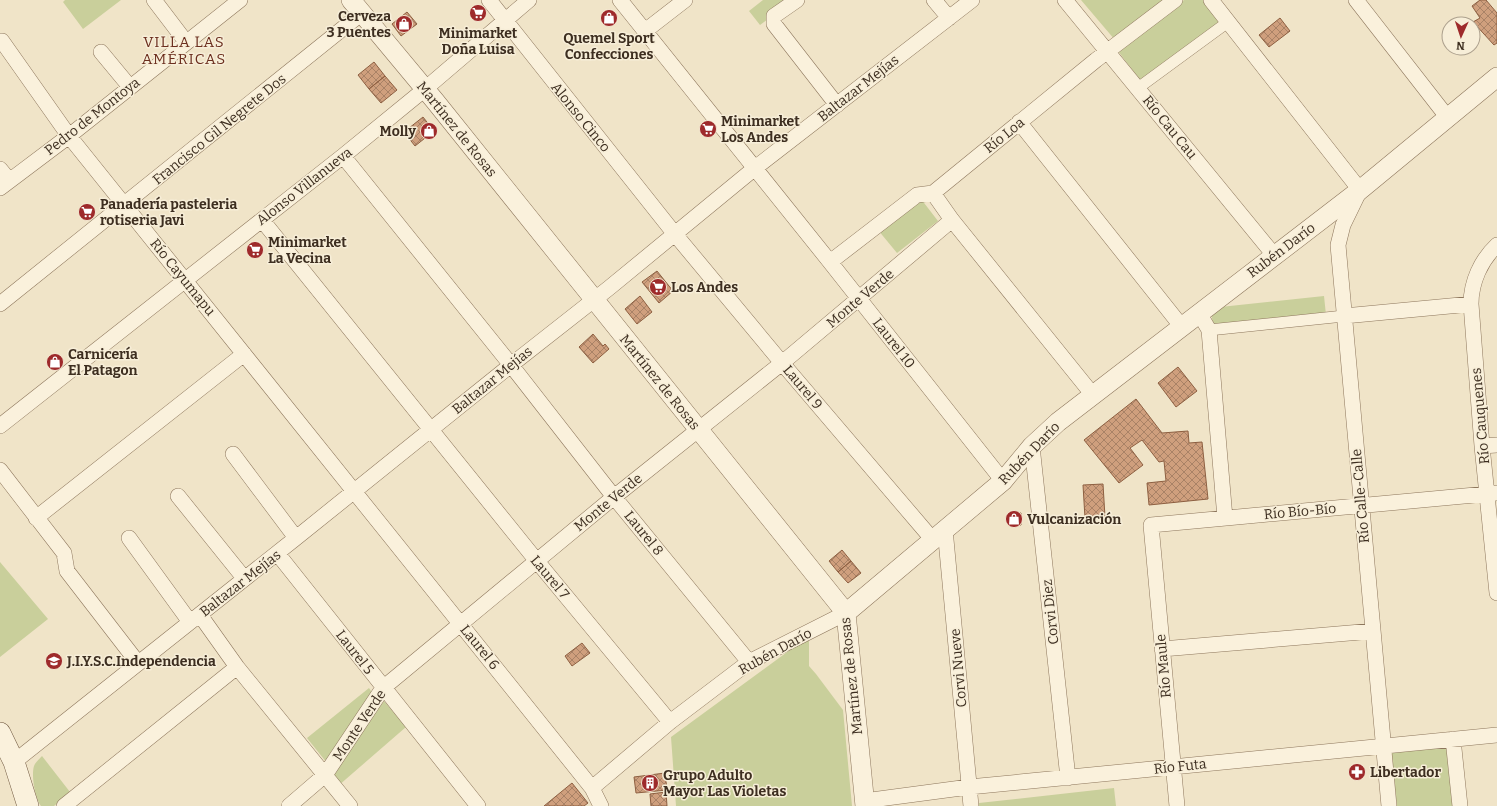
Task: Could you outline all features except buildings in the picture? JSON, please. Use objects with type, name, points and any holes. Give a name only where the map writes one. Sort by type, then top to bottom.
[{"type":"main road","points":[[0,733],[14,762],[28,806]]},
{"type":"street","points":[[154,0],[186,42]]},
{"type":"street","name":"Pedro de Montoya","points":[[3,179],[69,136],[240,0]]},
{"type":"street","name":"Alonso Cinco","points":[[489,0],[674,234]]},
{"type":"street","name":"Alonso Villanueva","points":[[3,418],[185,280],[343,156],[425,89],[529,0]]},
{"type":"street","name":"Laurel 10","points":[[620,0],[830,262],[1002,482]]},
{"type":"street","points":[[645,31],[685,0]]},
{"type":"street","points":[[797,0],[774,16],[774,24],[837,105]]},
{"type":"street","points":[[934,0],[949,18]]},
{"type":"street","name":"Baltazar Mejías","points":[[14,762],[431,430],[755,168],[972,0]]},
{"type":"street","name":"Río Cau Cau","points":[[1065,0],[1274,255]]},
{"type":"street","name":"Río Loa","points":[[934,193],[1107,51],[1175,0]]},
{"type":"street","points":[[1211,0],[1360,190]]},
{"type":"street","points":[[1356,0],[1448,118]]},
{"type":"street","name":"Martínez de Rosas","points":[[356,6],[425,89],[846,613],[864,803]]},
{"type":"street","name":"Francisco Gil Negrete Dos","points":[[0,304],[125,204],[356,6]]},
{"type":"street","points":[[1138,88],[1228,22]]},
{"type":"street","name":"Río Cayumapu","points":[[1,41],[69,136],[354,491]]},
{"type":"street","points":[[101,52],[130,87]]},
{"type":"street","name":"Rubén Darío","points":[[592,788],[670,722],[749,662],[846,613],[1002,482],[1032,446],[1058,422],[1360,190],[1497,77]]},
{"type":"street","points":[[1020,122],[1182,327]]},
{"type":"street","name":"Laurel 8","points":[[343,156],[511,365],[614,497],[749,662]]},
{"type":"street","name":"Río Calle-Calle","points":[[1360,190],[1343,225],[1338,245],[1382,746],[1389,806]]},
{"type":"street","points":[[830,262],[917,194],[934,193],[952,220],[1093,395]]},
{"type":"street","name":"Laurel 7","points":[[262,220],[536,560],[670,722]]},
{"type":"street","name":"Monte Verde","points":[[289,806],[325,775],[383,688],[536,560],[782,363],[952,220]]},
{"type":"street","name":"Laurel 9","points":[[674,234],[782,363],[939,535]]},
{"type":"street","name":"Río Cauquenes","points":[[1497,245],[1487,256],[1476,277],[1471,304],[1490,446],[1497,594]]},
{"type":"street","points":[[1209,330],[1471,304]]},
{"type":"street","points":[[1199,313],[1209,330],[1225,518]]},
{"type":"street","points":[[36,518],[244,354]]},
{"type":"street","name":"Corvi Diez","points":[[1032,446],[1068,778]]},
{"type":"street","points":[[233,454],[296,538]]},
{"type":"street","points":[[0,470],[64,553],[67,571],[138,663]]},
{"type":"street","name":"Laurel 6","points":[[354,491],[592,788],[601,806]]},
{"type":"street","name":"Río Bío-Bío","points":[[1151,525],[1492,494]]},
{"type":"street","points":[[178,496],[244,578]]},
{"type":"street","name":"Río Maule","points":[[1151,525],[1177,806]]},
{"type":"street","name":"Corvi Nueve","points":[[939,535],[971,806]]},
{"type":"street","points":[[129,538],[237,667],[350,806]]},
{"type":"street","name":"Laurel 5","points":[[277,553],[478,806]]},
{"type":"street","points":[[1162,648],[1373,631]]},
{"type":"street","points":[[64,806],[237,667]]},
{"type":"street","name":"Río Futa","points":[[864,803],[969,787],[1497,735]]},
{"type":"street","points":[[1453,739],[1460,806]]},
{"type":"green space","points":[[65,0],[121,0],[83,29],[63,2]]},
{"type":"green space","points":[[763,0],[794,0],[760,25],[749,11]]},
{"type":"green space","points":[[1081,0],[1166,0],[1115,40]]},
{"type":"green space","points":[[1184,0],[1204,0],[1226,27],[1146,88],[1118,51]]},
{"type":"green space","points":[[921,199],[938,221],[897,253],[878,230]]},
{"type":"green space","points":[[1324,296],[1326,315],[1213,327],[1211,308]]},
{"type":"green space","points":[[0,562],[48,619],[0,657]]},
{"type":"green space","points":[[809,636],[809,666],[843,710],[852,806],[676,806],[671,737]]},
{"type":"green space","points":[[369,688],[373,694],[327,763],[307,738]]},
{"type":"green space","points":[[384,701],[406,727],[338,786],[333,773]]},
{"type":"green space","points":[[1449,745],[1454,806],[1397,806],[1390,749]]},
{"type":"green space","points":[[42,756],[70,792],[54,806],[41,806],[35,792],[33,770],[35,764]]},
{"type":"green space","points":[[1114,788],[1116,806],[979,806],[979,803]]},
{"type":"place","name":"Minimarket Doña Luisa","points":[[478,13]]},
{"type":"place","name":"Quemel Sport Confecciones","points":[[609,18]]},
{"type":"place","name":"Cerveza 3 Puentes","points":[[404,24]]},
{"type":"place","name":"Minimarket Los Andes","points":[[708,129]]},
{"type":"place","name":"Molly","points":[[429,131]]},
{"type":"place","name":"Panadería pasteleria rotiseria Javi","points":[[87,212]]},
{"type":"place","name":"Minimarket La Vecina","points":[[255,250]]},
{"type":"place","name":"Los Andes","points":[[658,287]]},
{"type":"place","name":"Carnicería El Patagon","points":[[55,362]]},
{"type":"place","name":"Vulcanización","points":[[1014,519]]},
{"type":"place","name":"J.I.Y.S.C.Independencia","points":[[54,661]]},
{"type":"place","name":"Libertador","points":[[1357,772]]},
{"type":"place","name":"Grupo Adulto Mayor Las Violetas","points":[[650,783]]},
{"type":"district","name":"VILLA LAS AMÉRICAS","points":[[184,50]]}]
